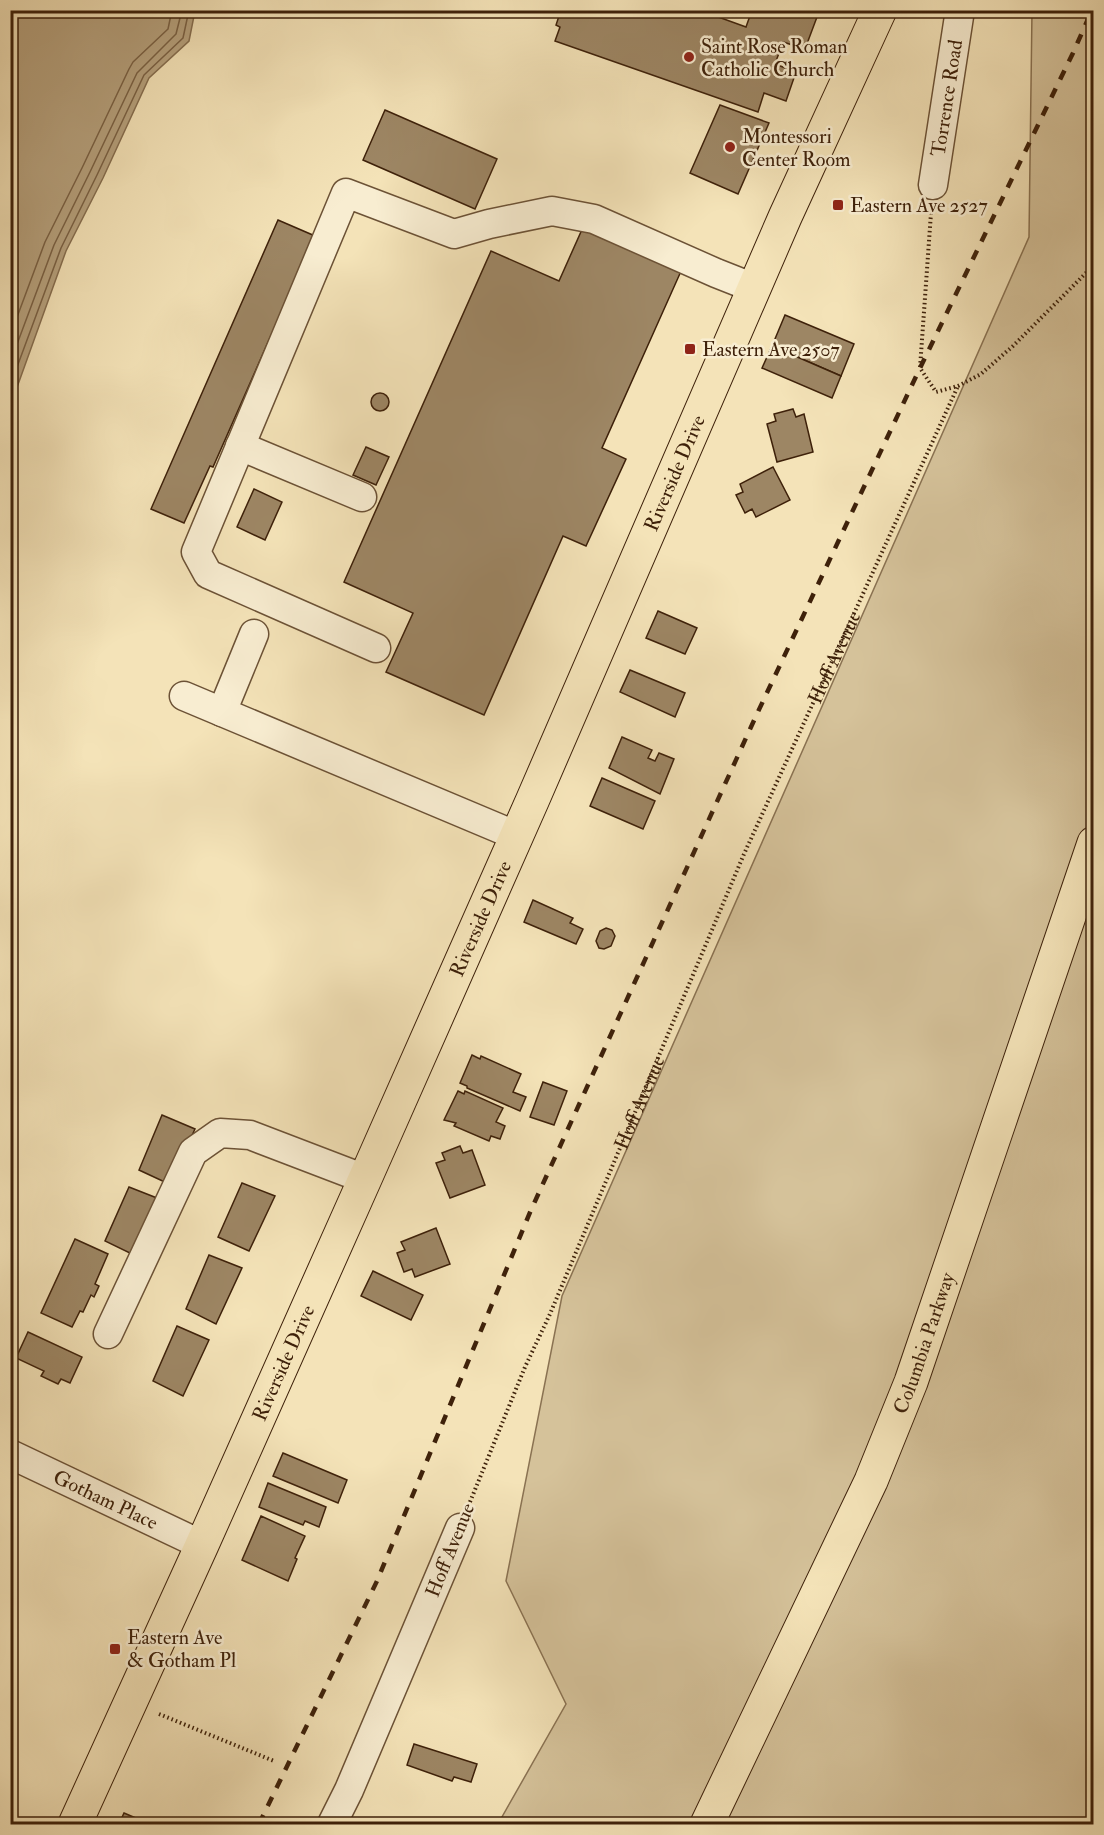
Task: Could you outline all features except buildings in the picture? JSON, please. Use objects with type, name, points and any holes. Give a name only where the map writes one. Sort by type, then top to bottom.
[{"type":"main road","name":"Riverside Drive","points":[[75,1824],[202,1545],[517,837],[754,288],[880,10]]},
{"type":"main road","name":"Columbia Parkway","points":[[707,1824],[871,1481],[911,1382],[1094,843]]},
{"type":"street","name":"Torrence Road","points":[[933,185],[960,10]]},
{"type":"street","points":[[376,648],[208,574],[196,552],[346,194],[454,234],[552,211],[594,219],[754,288]]},
{"type":"street","points":[[240,446],[362,497]]},
{"type":"street","points":[[222,712],[254,634]]},
{"type":"street","points":[[184,696],[517,837]]},
{"type":"street","points":[[108,1334],[193,1152],[220,1133],[250,1135],[365,1179]]},
{"type":"street","name":"Gotham Place","points":[[10,1454],[202,1545]]},
{"type":"street","name":"Hoff Avenue","points":[[332,1824],[349,1790],[460,1528]]},
{"type":"path","points":[[933,185],[920,369],[936,392],[958,386],[981,374],[1013,346],[1094,265]]},
{"type":"path","name":"Hoff Avenue","points":[[460,1528],[484,1463],[744,854],[958,386]]},
{"type":"path","points":[[158,1714],[274,1761]]},
{"type":"shaded area","points":[[1032,11],[1093,11],[1093,1824],[498,1824],[566,1704],[506,1581],[562,1296],[1029,237]]},
{"type":"water","points":[[11,10],[195,11],[189,41],[149,78],[66,251],[11,404]]},
{"type":"railway","points":[[259,1824],[377,1581],[531,1210],[756,716],[1092,10]]},
{"type":"place","name":"Saint Rose Roman Catholic Church","points":[[689,57]]},
{"type":"place","name":"Montessori Center Room","points":[[730,147]]},
{"type":"place","name":"Eastern Ave 2527","points":[[838,205]]},
{"type":"place","name":"Eastern Ave 2507","points":[[690,349]]},
{"type":"place","name":"Eastern Ave & Gotham Pl","points":[[115,1649]]}]
